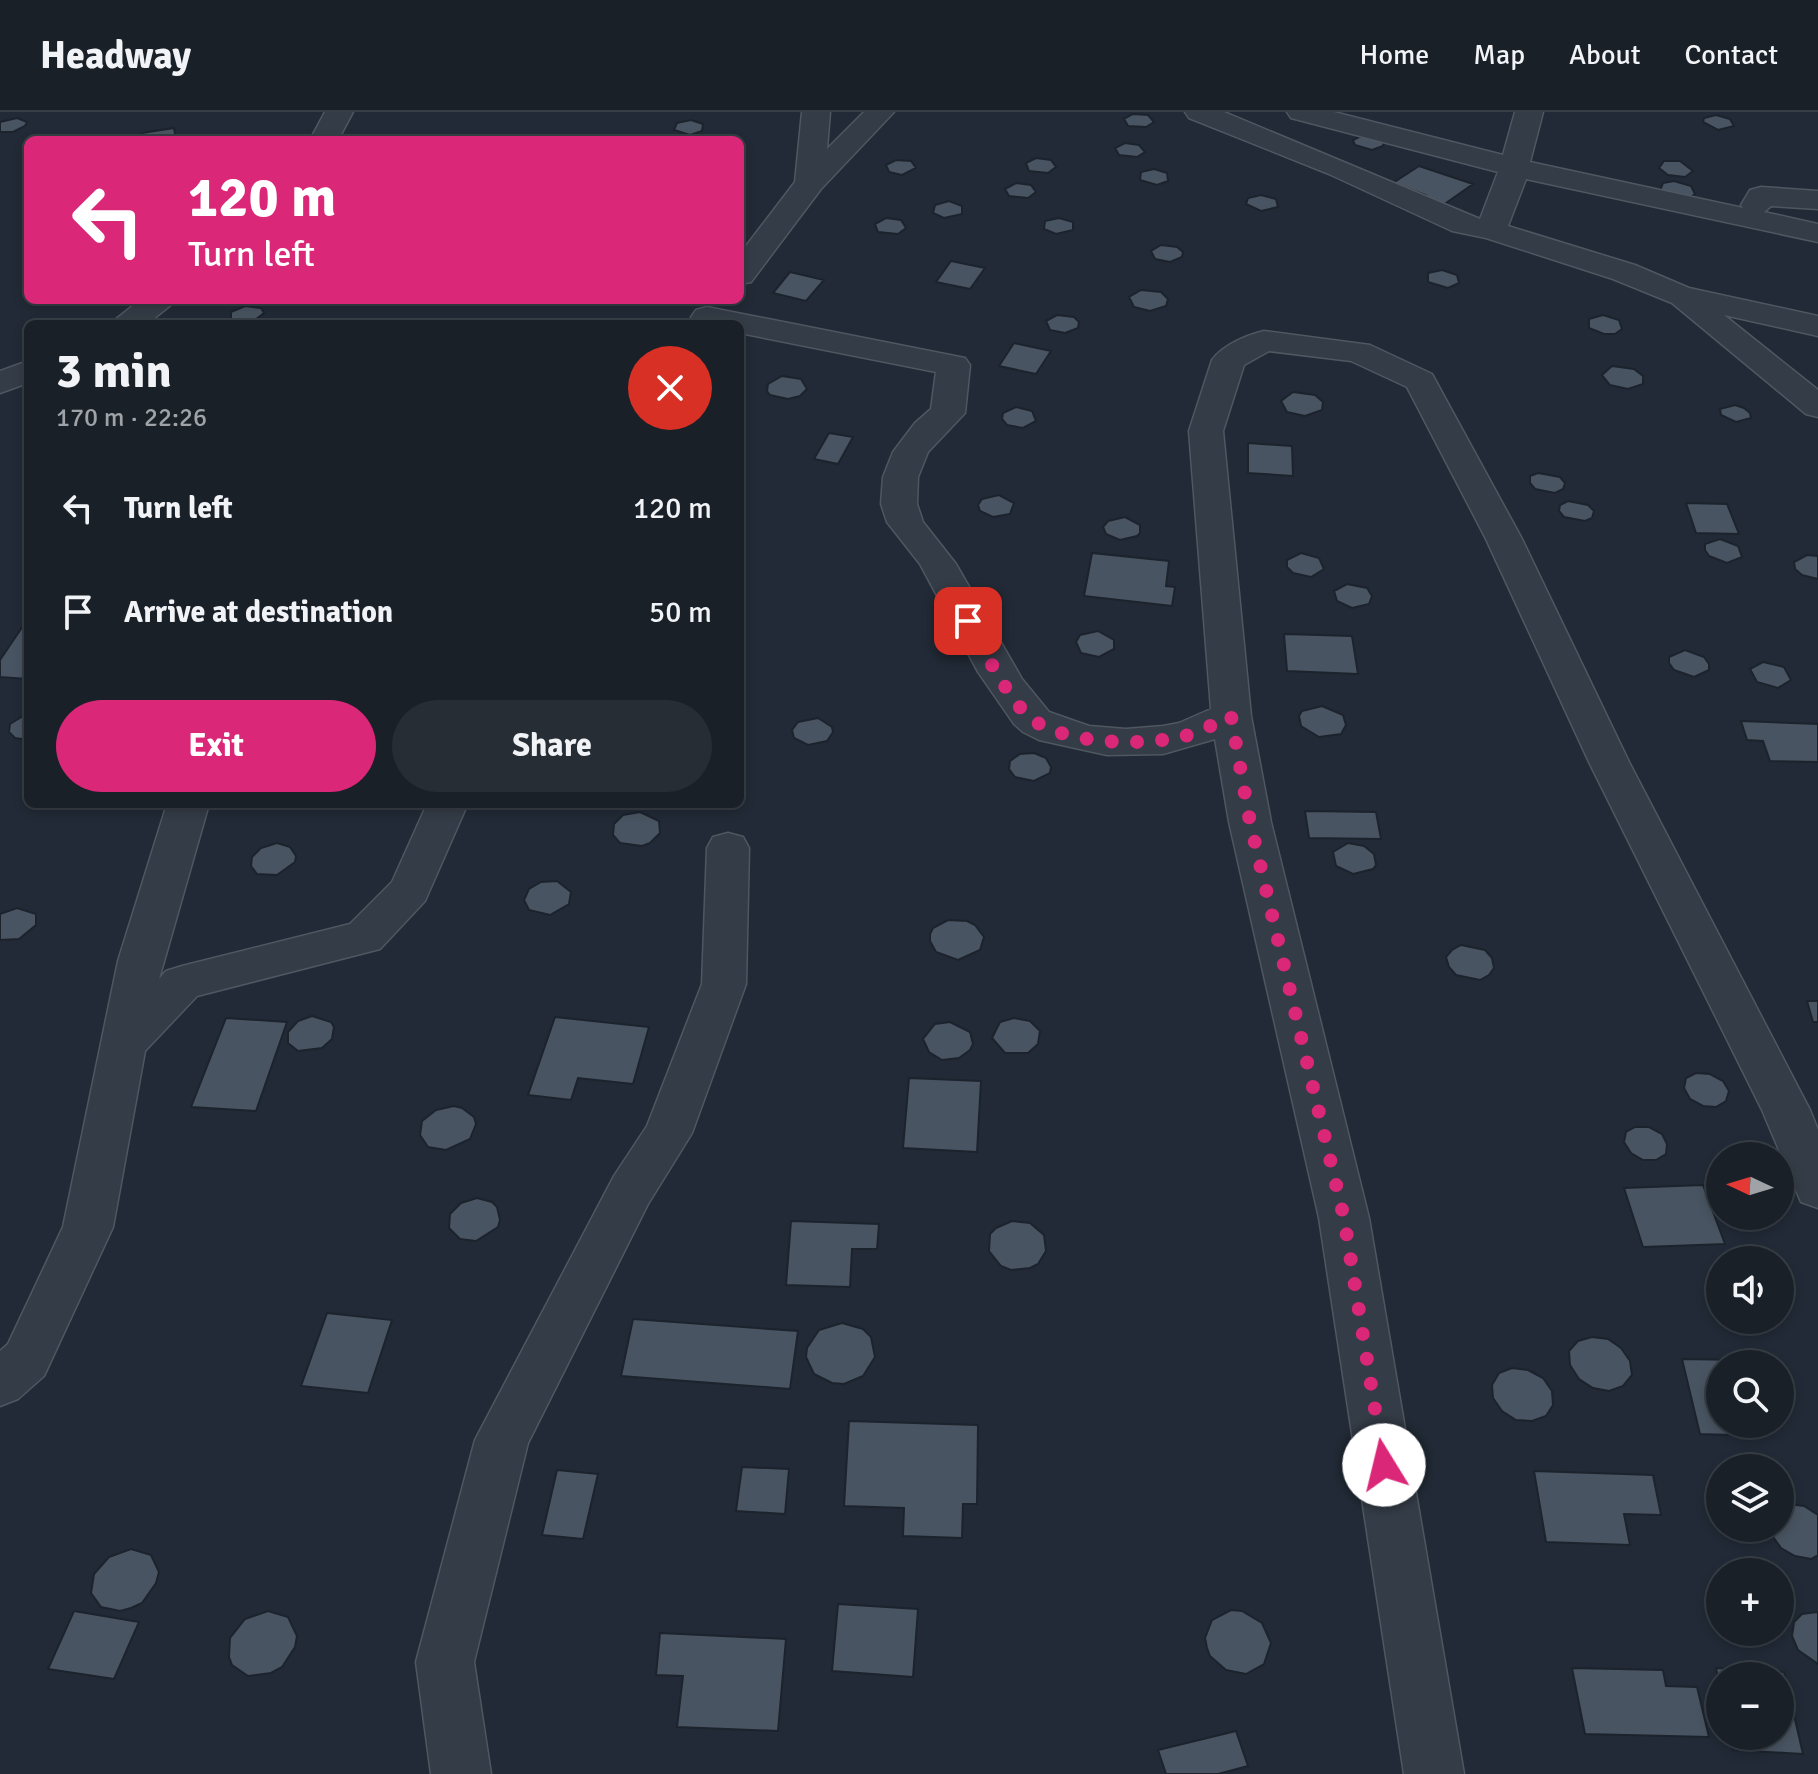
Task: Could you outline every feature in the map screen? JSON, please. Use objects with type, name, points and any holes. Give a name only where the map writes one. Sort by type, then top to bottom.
[{"type":"street","points":[[326,136],[339,112]]},
{"type":"street","points":[[810,183],[816,112]]},
{"type":"street","points":[[744,270],[810,183],[880,112]]},
{"type":"street","points":[[1199,112],[1339,168],[1463,225],[1491,230],[1624,272],[1679,295],[1818,326]]},
{"type":"street","points":[[1301,112],[1513,167],[1818,233]]},
{"type":"street","points":[[1491,230],[1508,190],[1529,112]]},
{"type":"street","points":[[1748,217],[1761,196],[1818,200]]},
{"type":"street","points":[[1679,295],[1818,407]]},
{"type":"street","points":[[132,320],[155,304]]},
{"type":"street","points":[[709,314],[738,320]]},
{"type":"street","points":[[744,321],[953,365],[948,413],[925,429],[909,455],[899,477],[899,503],[905,526],[936,560],[999,679],[1034,722],[1078,738],[1153,742],[1184,737],[1231,716]]},
{"type":"street","points":[[1434,1774],[1344,1218],[1250,822],[1231,716],[1206,431],[1229,360],[1264,341],[1358,352],[1420,381],[1504,539],[1609,762],[1786,1110],[1818,1188]]},
{"type":"street","points":[[0,383],[24,373]]},
{"type":"street","points":[[0,1383],[26,1360],[88,1227],[140,961],[187,808]]},
{"type":"street","points":[[123,1045],[182,983],[364,937],[410,890],[444,810]]},
{"type":"street","points":[[461,1774],[445,1662],[502,1440],[631,1190],[668,1133],[724,984],[728,848]]},
{"type":"building","points":[[1133,114],[1148,115],[1154,122],[1146,127],[1128,126],[1124,119]]},
{"type":"building","points":[[1716,115],[1730,119],[1734,126],[1718,130],[1703,122],[1704,118]]},
{"type":"building","points":[[17,118],[27,122],[25,126],[13,132],[0,132],[0,122]]},
{"type":"building","points":[[691,120],[703,124],[702,131],[690,135],[674,130],[677,123]]},
{"type":"building","points":[[174,128],[175,136],[143,136],[142,133]]},
{"type":"building","points":[[1363,135],[1384,141],[1383,146],[1372,150],[1355,145],[1353,140]]},
{"type":"building","points":[[1125,143],[1139,145],[1145,152],[1137,157],[1119,155],[1115,148]]},
{"type":"building","points":[[1036,158],[1051,160],[1056,167],[1048,173],[1029,171],[1026,163]]},
{"type":"building","points":[[896,160],[911,161],[916,168],[902,175],[889,172],[886,165]]},
{"type":"building","points":[[1664,161],[1680,161],[1693,171],[1685,177],[1668,175],[1659,168]]},
{"type":"building","points":[[1419,166],[1473,184],[1436,210],[1414,201],[1425,195],[1393,183]]},
{"type":"building","points":[[1154,169],[1167,173],[1168,181],[1157,185],[1140,180],[1141,172]]},
{"type":"building","points":[[1674,181],[1691,186],[1695,194],[1689,198],[1660,191],[1663,183]]},
{"type":"building","points":[[1016,183],[1031,185],[1036,192],[1028,198],[1009,196],[1005,189]]},
{"type":"building","points":[[1261,195],[1276,199],[1278,207],[1261,211],[1246,204],[1248,198]]},
{"type":"building","points":[[949,201],[962,206],[962,214],[944,218],[933,213],[935,205]]},
{"type":"building","points":[[886,218],[901,220],[906,228],[898,234],[878,232],[875,224]]},
{"type":"building","points":[[1059,218],[1073,222],[1073,230],[1056,234],[1044,229],[1045,221]]},
{"type":"building","points":[[1161,245],[1177,247],[1183,252],[1182,257],[1170,262],[1155,259],[1151,251]]},
{"type":"building","points":[[951,261],[985,268],[970,289],[936,282]]},
{"type":"building","points":[[1442,270],[1457,275],[1459,283],[1448,288],[1428,282],[1428,273]]},
{"type":"building","points":[[790,272],[824,280],[806,301],[773,293]]},
{"type":"building","points":[[1141,290],[1161,292],[1168,299],[1166,306],[1150,311],[1134,307],[1129,297]]},
{"type":"building","points":[[245,306],[261,308],[264,313],[255,320],[231,320],[231,312]]},
{"type":"building","points":[[1057,315],[1074,317],[1079,322],[1078,328],[1065,333],[1050,330],[1046,321]]},
{"type":"building","points":[[1603,315],[1619,320],[1622,329],[1615,334],[1604,334],[1589,328],[1589,319]]},
{"type":"building","points":[[1014,343],[1051,351],[1036,374],[999,366]]},
{"type":"building","points":[[1612,366],[1634,369],[1643,376],[1643,384],[1628,389],[1610,385],[1602,375]]},
{"type":"building","points":[[782,376],[801,379],[807,389],[800,396],[788,399],[770,395],[768,384]]},
{"type":"building","points":[[1293,392],[1315,395],[1323,402],[1322,410],[1305,416],[1287,412],[1281,401]]},
{"type":"building","points":[[1735,405],[1744,408],[1751,418],[1736,422],[1721,415],[1720,409]]},
{"type":"building","points":[[1016,407],[1032,411],[1036,421],[1023,428],[1007,425],[1002,419],[1003,413]]},
{"type":"building","points":[[829,433],[853,437],[838,464],[814,459]]},
{"type":"building","points":[[1248,443],[1292,446],[1293,476],[1248,473]]},
{"type":"building","points":[[1538,473],[1560,477],[1565,483],[1563,489],[1555,493],[1535,489],[1530,483],[1530,476]]},
{"type":"building","points":[[999,495],[1014,503],[1010,514],[993,517],[980,511],[978,505],[982,499]]},
{"type":"building","points":[[1568,501],[1588,505],[1594,511],[1592,518],[1585,521],[1564,517],[1559,511],[1560,505]]},
{"type":"building","points":[[1686,503],[1727,504],[1739,534],[1696,533]]},
{"type":"building","points":[[1125,517],[1140,525],[1137,536],[1120,540],[1106,534],[1103,527],[1108,521]]},
{"type":"building","points":[[1720,539],[1738,546],[1742,557],[1727,563],[1709,556],[1705,544]]},
{"type":"building","points":[[1092,553],[1169,561],[1166,586],[1175,587],[1172,606],[1084,596]]},
{"type":"building","points":[[1301,553],[1319,558],[1324,569],[1311,577],[1293,573],[1287,567],[1287,560]]},
{"type":"building","points":[[1807,555],[1818,556],[1818,579],[1802,575],[1795,569],[1794,562]]},
{"type":"building","points":[[1347,584],[1367,588],[1372,596],[1369,604],[1352,608],[1337,601],[1334,591]]},
{"type":"building","points":[[24,626],[24,679],[0,677],[0,660]]},
{"type":"building","points":[[1098,631],[1114,640],[1114,649],[1099,657],[1081,653],[1076,642],[1080,635]]},
{"type":"building","points":[[1284,634],[1352,636],[1358,674],[1287,671]]},
{"type":"building","points":[[1685,650],[1704,657],[1709,670],[1694,677],[1674,670],[1669,657]]},
{"type":"building","points":[[1763,662],[1784,667],[1791,680],[1778,688],[1757,682],[1750,669]]},
{"type":"building","points":[[1322,706],[1343,715],[1346,725],[1341,734],[1319,737],[1301,726],[1299,716],[1302,711]]},
{"type":"building","points":[[24,715],[24,739],[15,738],[9,732],[10,724]]},
{"type":"building","points":[[818,718],[832,727],[833,732],[827,741],[808,745],[794,738],[792,730],[798,722]]},
{"type":"building","points":[[1741,721],[1818,724],[1818,762],[1770,761],[1763,741],[1747,740]]},
{"type":"building","points":[[1034,753],[1046,758],[1051,767],[1050,773],[1034,781],[1015,777],[1009,769],[1010,761],[1020,754]]},
{"type":"building","points":[[1305,811],[1376,812],[1381,839],[1309,838]]},
{"type":"building","points":[[640,812],[659,821],[660,833],[642,846],[620,843],[613,835],[614,824],[623,815]]},
{"type":"building","points":[[277,843],[290,847],[296,856],[295,862],[277,875],[257,874],[251,866],[252,857],[261,848]]},
{"type":"building","points":[[1348,843],[1364,846],[1374,854],[1376,865],[1373,869],[1353,874],[1336,866],[1333,852]]},
{"type":"building","points":[[557,881],[571,892],[569,904],[550,915],[529,910],[524,900],[529,889],[541,882]]},
{"type":"building","points":[[17,908],[36,914],[36,925],[19,939],[0,940],[0,914]]},
{"type":"building","points":[[948,920],[967,921],[975,925],[984,937],[980,950],[958,960],[936,952],[930,934],[933,928]]},
{"type":"building","points":[[1461,945],[1485,950],[1492,958],[1494,968],[1489,975],[1480,980],[1456,975],[1446,957]]},
{"type":"building","points":[[1807,1001],[1818,1001],[1818,1022],[1813,1022]]},
{"type":"building","points":[[312,1016],[331,1022],[334,1027],[332,1039],[322,1048],[298,1051],[288,1043],[288,1032],[298,1021]]},
{"type":"building","points":[[555,1017],[649,1027],[633,1084],[578,1078],[571,1100],[528,1095]]},
{"type":"building","points":[[226,1018],[287,1022],[256,1111],[191,1107]]},
{"type":"building","points":[[1014,1018],[1030,1021],[1040,1031],[1038,1044],[1028,1053],[1005,1053],[992,1038],[1000,1022]]},
{"type":"building","points":[[950,1022],[970,1032],[973,1044],[959,1058],[942,1060],[929,1052],[923,1039],[935,1024]]},
{"type":"building","points":[[1696,1073],[1710,1074],[1723,1081],[1729,1091],[1726,1101],[1716,1107],[1703,1106],[1690,1099],[1684,1088],[1686,1078]]},
{"type":"building","points":[[909,1078],[981,1081],[977,1152],[903,1148]]},
{"type":"building","points":[[454,1106],[474,1117],[476,1124],[470,1139],[446,1150],[428,1147],[420,1135],[422,1121],[436,1110]]},
{"type":"building","points":[[1635,1127],[1649,1127],[1662,1134],[1667,1144],[1666,1154],[1656,1160],[1643,1160],[1631,1153],[1624,1142],[1626,1132]]},
{"type":"building","points":[[1703,1185],[1706,1193],[1706,1230],[1720,1230],[1725,1244],[1643,1247],[1624,1188]]},
{"type":"building","points":[[477,1198],[492,1202],[497,1207],[498,1227],[476,1241],[460,1239],[449,1228],[450,1214],[461,1203]]},
{"type":"building","points":[[791,1221],[879,1224],[877,1249],[852,1249],[850,1287],[786,1285]]},
{"type":"building","points":[[1012,1221],[1030,1223],[1044,1235],[1046,1251],[1038,1264],[1030,1268],[1011,1270],[1001,1266],[989,1251],[990,1234]]},
{"type":"building","points":[[327,1313],[392,1320],[368,1393],[301,1386]]},
{"type":"building","points":[[633,1319],[798,1331],[790,1389],[621,1376]]},
{"type":"building","points":[[842,1323],[863,1329],[871,1337],[875,1357],[863,1376],[844,1384],[832,1383],[814,1374],[806,1357],[807,1348],[819,1330]]},
{"type":"building","points":[[1592,1337],[1608,1339],[1621,1348],[1630,1361],[1632,1375],[1623,1386],[1609,1391],[1593,1388],[1579,1379],[1570,1365],[1569,1351],[1578,1341]]},
{"type":"building","points":[[1682,1359],[1706,1359],[1706,1434],[1700,1434]]},
{"type":"building","points":[[1512,1368],[1528,1370],[1543,1378],[1552,1391],[1553,1405],[1546,1416],[1532,1421],[1516,1420],[1502,1411],[1493,1398],[1492,1385],[1499,1373]]},
{"type":"building","points":[[849,1421],[978,1425],[977,1504],[963,1504],[962,1538],[903,1536],[904,1508],[844,1506]]},
{"type":"building","points":[[742,1467],[789,1469],[785,1514],[736,1511]]},
{"type":"building","points":[[557,1470],[598,1474],[583,1539],[542,1535]]},
{"type":"building","points":[[1534,1471],[1653,1475],[1661,1515],[1624,1514],[1630,1545],[1546,1542]]},
{"type":"building","points":[[1794,1505],[1804,1506],[1818,1515],[1818,1555],[1811,1559],[1795,1556],[1777,1542],[1794,1542]]},
{"type":"building","points":[[131,1549],[151,1555],[159,1572],[156,1583],[142,1603],[131,1608],[120,1611],[101,1607],[91,1593],[94,1574],[109,1557]]},
{"type":"building","points":[[838,1604],[918,1609],[913,1677],[832,1671]]},
{"type":"building","points":[[1231,1610],[1242,1611],[1262,1623],[1271,1643],[1264,1664],[1246,1674],[1226,1670],[1210,1656],[1207,1648],[1205,1638],[1212,1620]]},
{"type":"building","points":[[74,1611],[139,1622],[114,1679],[48,1669]]},
{"type":"building","points":[[268,1611],[288,1617],[297,1636],[295,1647],[282,1667],[271,1673],[248,1676],[232,1665],[229,1657],[230,1638],[245,1619]]},
{"type":"building","points":[[1818,1612],[1818,1664],[1798,1650],[1794,1641],[1794,1622],[1802,1614]]},
{"type":"building","points":[[660,1633],[786,1639],[778,1731],[677,1727],[683,1676],[656,1675]]},
{"type":"building","points":[[1572,1668],[1663,1670],[1666,1686],[1697,1687],[1706,1737],[1585,1734]]},
{"type":"building","points":[[1794,1715],[1803,1754],[1733,1750],[1794,1750]]},
{"type":"building","points":[[1236,1731],[1248,1766],[1218,1774],[1166,1774],[1158,1750]]},
{"type":"route","points":[[968,621],[999,679],[1034,722],[1078,738],[1153,742],[1184,737],[1231,716],[1250,822],[1344,1218],[1384,1465]]}]
